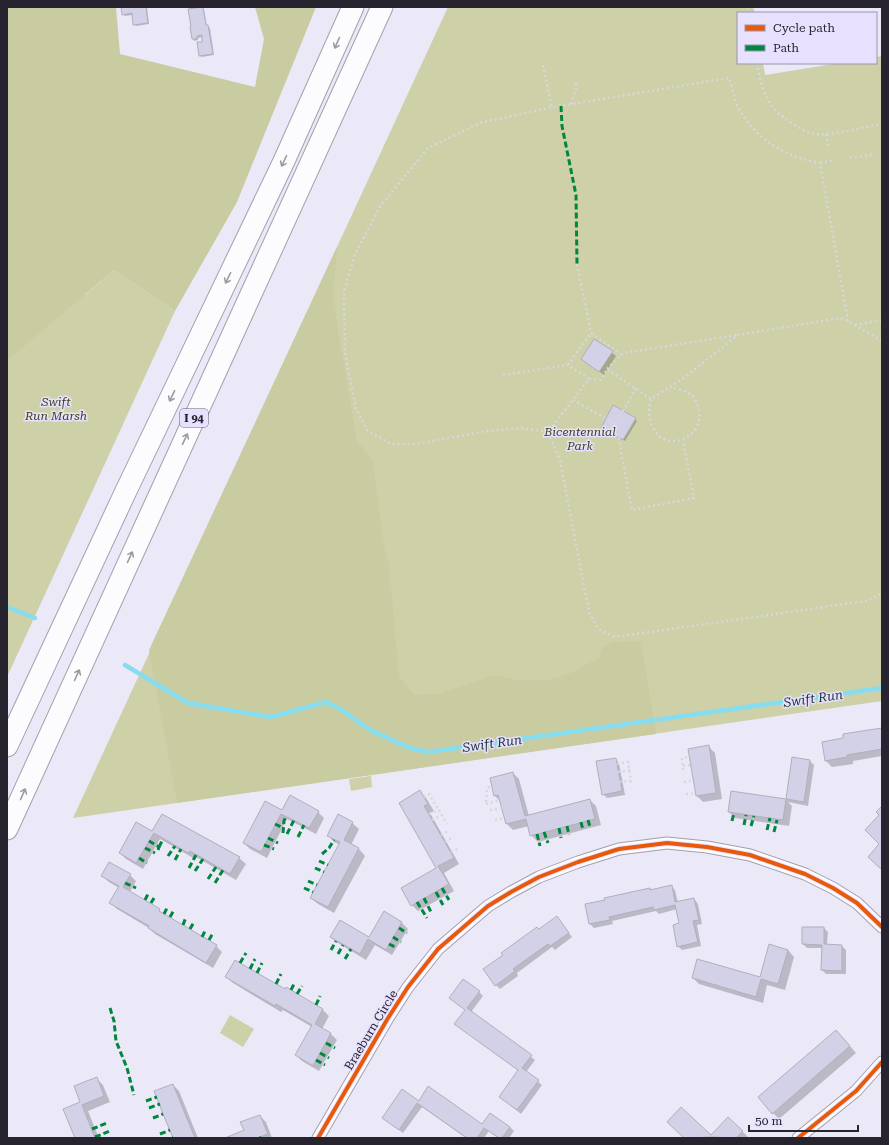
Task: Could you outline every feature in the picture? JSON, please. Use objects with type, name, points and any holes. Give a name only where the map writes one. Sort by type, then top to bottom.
[{"type":"highway","name":"I 94","points":[[7,746],[125,493],[284,161],[353,7]]},
{"type":"highway","name":"I 94","points":[[7,829],[382,7]]},
{"type":"street","name":"Braeburn Circle","points":[[318,1138],[388,1018],[408,987],[438,948],[488,906],[539,877],[578,862],[619,849],[667,843],[707,847],[750,855],[805,874],[833,888],[857,903],[882,927]]},
{"type":"street","points":[[798,1138],[856,1091],[882,1062]]},
{"type":"path","points":[[757,64],[762,90],[766,98],[781,116],[804,130],[814,134],[826,134],[882,124]]},
{"type":"path","points":[[543,65],[552,108]]},
{"type":"path","points":[[548,432],[521,428],[487,431],[416,444],[391,444],[368,431],[356,409],[345,353],[344,292],[355,254],[381,205],[428,148],[480,123],[570,104],[729,78],[737,104],[747,122],[758,134],[782,152],[820,163],[835,160]]},
{"type":"path","points":[[570,104],[576,90],[576,82]]},
{"type":"path","points":[[826,134],[829,149]]},
{"type":"path","points":[[850,158],[875,154]]},
{"type":"path","points":[[820,163],[848,321]]},
{"type":"path","points":[[577,264],[591,333],[622,354]]},
{"type":"path","points":[[503,375],[568,365],[588,379],[601,380],[607,369],[624,353],[839,318],[848,321],[882,341]]},
{"type":"path","points":[[855,325],[882,320]]},
{"type":"path","points":[[568,365],[591,333]]},
{"type":"path","points":[[669,387],[683,391],[692,396],[698,406],[701,418],[699,424],[690,436],[683,440],[667,440],[659,436],[654,431],[648,412],[651,399],[669,387],[685,377],[738,335]]},
{"type":"path","points":[[607,369],[651,399]]},
{"type":"path","points":[[548,432],[588,379]]},
{"type":"path","points":[[636,388],[616,424],[632,510],[694,498],[683,440]]},
{"type":"path","points":[[573,400],[616,424]]},
{"type":"path","points":[[548,432],[560,460],[589,612],[598,629],[616,637],[866,601],[882,593]]},
{"type":"path","points":[[689,757],[682,758],[683,768],[690,765]]},
{"type":"path","points":[[617,764],[628,762],[632,781],[620,782]]},
{"type":"path","points":[[618,772],[630,770]]},
{"type":"path","points":[[684,782],[693,780]]},
{"type":"path","points":[[492,786],[487,788],[486,803],[500,800]]},
{"type":"path","points":[[686,794],[695,793]]},
{"type":"path","points":[[424,797],[429,794],[447,824]]},
{"type":"path","points":[[490,810],[502,808]]},
{"type":"path","points":[[429,814],[438,810]]},
{"type":"path","points":[[432,820],[442,816]]},
{"type":"path","points":[[495,820],[504,818]]},
{"type":"path","points":[[441,835],[450,830]]},
{"type":"path","points":[[445,842],[454,837]]},
{"type":"path","points":[[451,852],[460,848]]},
{"type":"green space","points":[[7,7],[116,7],[120,54],[255,87],[264,39],[255,7],[316,7],[237,202],[175,311],[114,270],[9,359],[7,358]]},
{"type":"green space","name":"Bicentennial Park","points":[[448,7],[753,7],[755,12],[737,12],[737,64],[763,64],[765,75],[834,64],[877,64],[877,57],[882,56],[882,701],[73,818]]},
{"type":"green space","name":"Swift Run Marsh","points":[[7,206],[85,295],[114,270],[175,311],[7,677]]},
{"type":"green space","points":[[337,247],[333,300],[357,441],[373,461],[382,536],[389,566],[399,676],[414,695],[439,694],[494,675],[516,680],[547,680],[571,673],[599,658],[602,647],[614,642],[641,641],[656,734],[177,803],[149,650]]},
{"type":"green space","points":[[371,776],[372,787],[351,791],[349,779]]},
{"type":"green space","points":[[230,1015],[254,1029],[243,1047],[220,1033]]},
{"type":"building","points":[[121,7],[146,7],[148,23],[133,25],[132,13],[122,15]]},
{"type":"building","points":[[203,7],[213,54],[199,56],[197,42],[202,42],[202,35],[197,36],[197,39],[192,39],[188,9]]},
{"type":"building","points":[[594,339],[613,351],[599,372],[581,359]]},
{"type":"building","points":[[613,405],[636,418],[623,440],[601,428]]},
{"type":"building","points":[[882,728],[882,749],[847,755],[847,757],[825,761],[822,742],[843,738],[843,734]]},
{"type":"building","points":[[709,745],[716,793],[696,796],[688,749]]},
{"type":"building","points":[[792,757],[810,760],[804,802],[786,799]]},
{"type":"building","points":[[616,758],[622,791],[602,795],[596,761]]},
{"type":"building","points":[[513,772],[525,816],[590,799],[595,819],[530,836],[526,819],[506,824],[498,795],[494,796],[490,778]]},
{"type":"building","points":[[420,790],[428,804],[424,806],[454,858],[438,866],[449,884],[411,906],[401,888],[436,868],[399,803]]},
{"type":"building","points":[[731,791],[786,799],[783,820],[728,812]]},
{"type":"building","points":[[290,795],[319,811],[309,828],[281,814],[261,852],[243,843],[265,801],[282,810]]},
{"type":"building","points":[[882,806],[882,870],[868,857],[879,844],[865,830],[879,815],[876,812]]},
{"type":"building","points":[[162,814],[240,857],[230,874],[190,851],[188,853],[154,833],[136,863],[119,853],[136,822],[152,831]]},
{"type":"building","points":[[338,814],[353,822],[344,840],[359,848],[328,907],[310,898],[340,842],[327,836]]},
{"type":"building","points":[[109,862],[131,874],[123,887],[160,909],[159,911],[217,945],[206,963],[148,928],[149,926],[109,903],[119,886],[101,876]]},
{"type":"building","points":[[672,885],[675,902],[694,898],[699,920],[693,921],[698,942],[677,947],[673,925],[679,923],[675,905],[654,910],[653,907],[609,917],[610,920],[589,924],[585,904],[605,900],[604,898]]},
{"type":"building","points":[[384,911],[402,922],[386,950],[368,939],[360,954],[330,937],[340,920],[369,937]]},
{"type":"building","points":[[557,916],[569,933],[550,946],[548,944],[513,969],[515,971],[495,986],[483,969],[503,955],[501,953],[537,927],[539,929]]},
{"type":"building","points":[[802,927],[824,927],[824,944],[842,945],[842,971],[821,970],[822,945],[802,944]]},
{"type":"building","points":[[769,944],[788,950],[778,984],[761,979],[756,997],[692,978],[697,959],[760,977]]},
{"type":"building","points":[[235,960],[285,989],[286,987],[323,1009],[315,1024],[331,1033],[313,1066],[295,1055],[312,1025],[276,1004],[275,1006],[225,977]]},
{"type":"building","points":[[463,979],[480,991],[467,1008],[532,1055],[522,1068],[539,1080],[517,1110],[499,1097],[518,1070],[454,1024],[465,1010],[449,998]]},
{"type":"building","points":[[836,1030],[850,1046],[772,1114],[758,1097]]},
{"type":"building","points":[[97,1077],[104,1096],[82,1105],[95,1138],[75,1138],[63,1109],[80,1102],[74,1086]]},
{"type":"building","points":[[173,1084],[195,1138],[173,1138],[163,1114],[154,1091]]},
{"type":"building","points":[[428,1086],[482,1124],[490,1113],[510,1127],[502,1138],[499,1138],[484,1128],[477,1138],[467,1138],[417,1103],[399,1130],[382,1118],[402,1089],[419,1101]]},
{"type":"building","points":[[681,1107],[711,1135],[728,1117],[743,1131],[736,1138],[684,1138],[667,1122]]},
{"type":"building","points":[[260,1115],[268,1134],[257,1138],[225,1138],[244,1130],[240,1122]]},
{"type":"waterway","name":"Swift Run","points":[[7,607],[35,618]]},
{"type":"waterway","name":"Swift Run","points":[[125,665],[188,703],[271,717],[326,702],[342,710],[370,730],[410,748],[428,752],[882,688]]},
{"type":"marked path","points":[[561,106],[562,126],[576,195],[577,264]]},
{"type":"marked path","points":[[732,821],[734,813]]},
{"type":"marked path","points":[[744,825],[746,815]]},
{"type":"marked path","points":[[283,833],[286,816]]},
{"type":"marked path","points":[[751,826],[754,816]]},
{"type":"marked path","points":[[767,830],[770,818]]},
{"type":"marked path","points":[[287,834],[294,820]]},
{"type":"marked path","points":[[588,820],[590,827]]},
{"type":"marked path","points":[[774,832],[777,820]]},
{"type":"marked path","points":[[581,822],[583,830]]},
{"type":"marked path","points":[[275,824],[283,828]]},
{"type":"marked path","points":[[298,837],[304,825]]},
{"type":"marked path","points":[[567,826],[569,835]]},
{"type":"marked path","points":[[559,828],[561,838]]},
{"type":"marked path","points":[[544,832],[548,843]]},
{"type":"marked path","points":[[537,834],[540,846]]},
{"type":"marked path","points":[[268,838],[278,843]]},
{"type":"marked path","points":[[159,847],[163,839]]},
{"type":"marked path","points":[[322,854],[329,848],[334,840]]},
{"type":"marked path","points":[[149,841],[159,847],[158,850]]},
{"type":"marked path","points":[[264,845],[274,849]]},
{"type":"marked path","points":[[168,856],[175,846]]},
{"type":"marked path","points":[[145,848],[155,853]]},
{"type":"marked path","points":[[175,860],[181,849]]},
{"type":"marked path","points":[[189,868],[196,855]]},
{"type":"marked path","points":[[139,858],[147,863]]},
{"type":"marked path","points":[[195,871],[203,859]]},
{"type":"marked path","points":[[319,861],[328,865]]},
{"type":"marked path","points":[[208,879],[216,867]]},
{"type":"marked path","points":[[315,868],[324,872]]},
{"type":"marked path","points":[[215,883],[223,870]]},
{"type":"marked path","points":[[308,881],[317,885]]},
{"type":"marked path","points":[[125,883],[136,888]]},
{"type":"marked path","points":[[304,888],[313,892]]},
{"type":"marked path","points":[[442,888],[449,900]]},
{"type":"marked path","points":[[436,892],[443,905]]},
{"type":"marked path","points":[[145,900],[148,894]]},
{"type":"marked path","points":[[151,903],[154,898]]},
{"type":"marked path","points":[[424,898],[432,914]]},
{"type":"marked path","points":[[417,902],[427,918]]},
{"type":"marked path","points":[[164,914],[168,906]]},
{"type":"marked path","points":[[170,917],[174,910]]},
{"type":"marked path","points":[[183,925],[186,917]]},
{"type":"marked path","points":[[190,929],[194,922]]},
{"type":"marked path","points":[[399,928],[407,933]]},
{"type":"marked path","points":[[202,937],[206,929]]},
{"type":"marked path","points":[[209,940],[213,933]]},
{"type":"marked path","points":[[393,937],[401,942]]},
{"type":"marked path","points":[[331,950],[336,941]]},
{"type":"marked path","points":[[389,944],[397,948]]},
{"type":"marked path","points":[[338,954],[343,945]]},
{"type":"marked path","points":[[345,959],[351,949]]},
{"type":"marked path","points":[[240,963],[246,953]]},
{"type":"marked path","points":[[250,969],[255,959]]},
{"type":"marked path","points":[[257,973],[262,963]]},
{"type":"marked path","points":[[276,984],[281,974]]},
{"type":"marked path","points":[[291,990],[295,982]]},
{"type":"marked path","points":[[297,994],[302,986]]},
{"type":"marked path","points":[[316,1005],[320,996]]},
{"type":"marked path","points":[[110,1008],[114,1021],[116,1041],[127,1068],[134,1095]]},
{"type":"marked path","points":[[326,1043],[335,1048]]},
{"type":"marked path","points":[[320,1053],[329,1058]]},
{"type":"marked path","points":[[316,1060],[325,1065]]},
{"type":"marked path","points":[[146,1101],[157,1097]]},
{"type":"marked path","points":[[149,1108],[160,1104]]},
{"type":"marked path","points":[[153,1118],[163,1114]]},
{"type":"marked path","points":[[92,1129],[107,1123]]},
{"type":"marked path","points":[[160,1134],[170,1130]]},
{"type":"marked path","points":[[95,1137],[110,1131]]},
{"type":"cycle path","points":[[318,1138],[388,1018],[408,987],[438,949],[488,906],[539,877],[578,862],[619,849],[667,843],[707,847],[750,855],[805,874],[833,888],[857,903],[882,927]]},
{"type":"cycle path","points":[[798,1138],[856,1091],[882,1062]]}]
